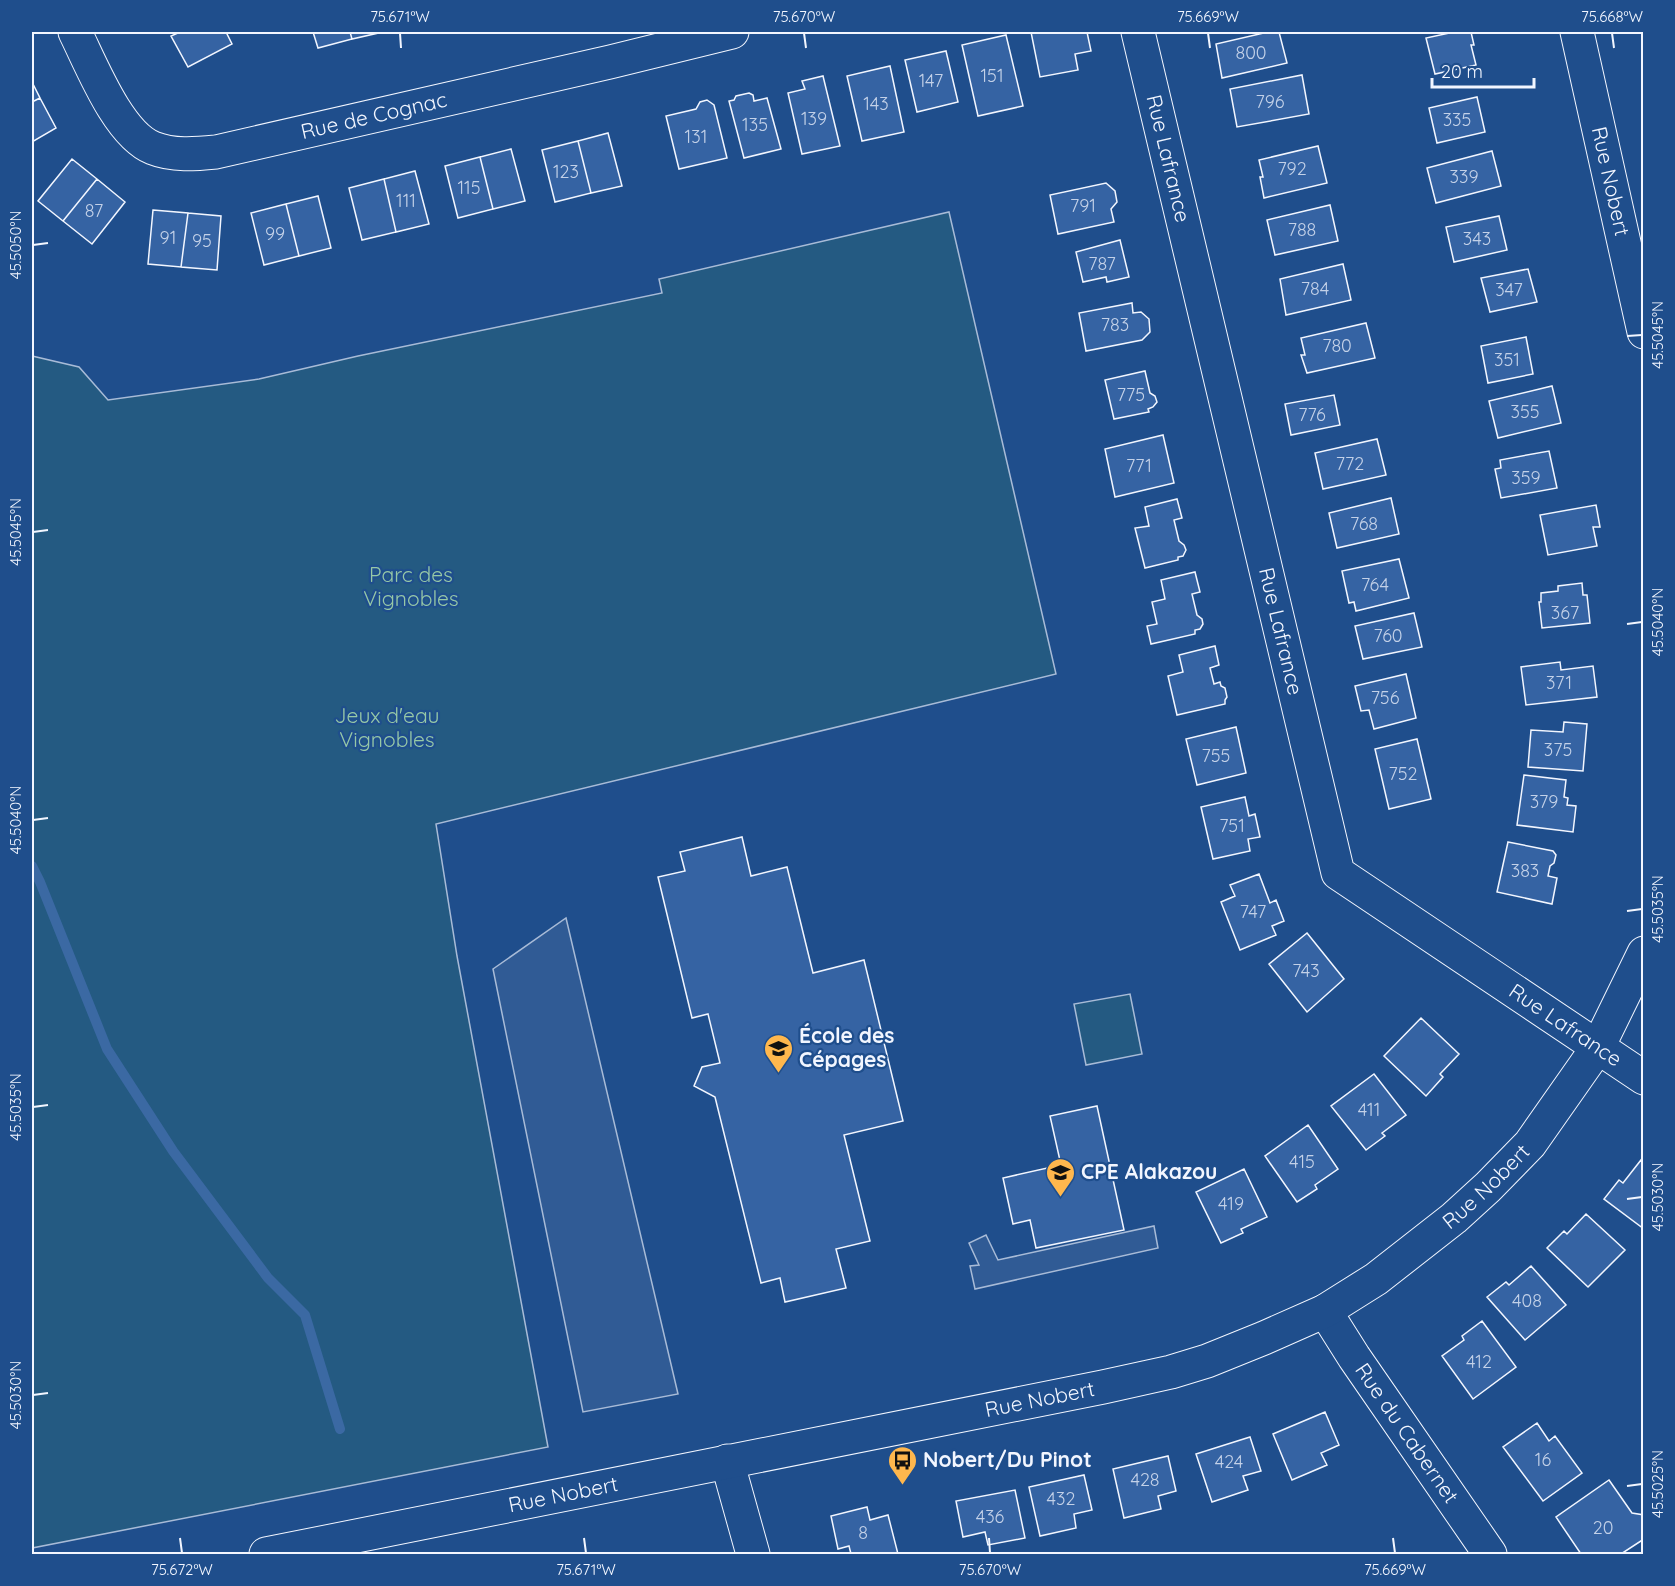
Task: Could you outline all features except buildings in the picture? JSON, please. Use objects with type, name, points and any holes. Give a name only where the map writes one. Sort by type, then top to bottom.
[{"type":"street","name":"Rue de Cognac","points":[[75,32],[110,102],[129,132],[152,148],[185,155],[228,150],[732,32]]},
{"type":"street","name":"Rue Lafrance","points":[[1138,32],[1338,873],[1644,1078]]},
{"type":"street","name":"Rue Nobert","points":[[1577,32],[1643,328]]},
{"type":"street","name":"Rue Nobert","points":[[266,1554],[1104,1387],[1208,1361],[1264,1338],[1325,1311],[1376,1279],[1454,1218],[1530,1144],[1598,1047],[1644,953]]},
{"type":"street","name":"Rue du Cabernet","points":[[1325,1311],[1354,1357],[1490,1554]]},
{"type":"street","points":[[726,1461],[753,1554]]},
{"type":"green space","points":[[949,212],[1056,674],[436,824],[457,956],[548,1447],[32,1548],[32,356],[79,367],[108,400],[259,379],[358,356],[662,293],[659,279]]},
{"type":"green space","points":[[1130,994],[1142,1054],[1086,1065],[1074,1004]]},
{"type":"shaded area","points":[[566,918],[678,1394],[583,1412],[493,969]]},
{"type":"shaded area","points":[[1154,1226],[1158,1248],[975,1289],[970,1266],[979,1265],[969,1243],[986,1235],[998,1260]]},
{"type":"waterway","points":[[32,866],[107,1049],[173,1151],[268,1278],[305,1315],[340,1429]]},
{"type":"place","name":"École des Cépages","points":[[778,1074]]},
{"type":"place","name":"CPE Alakazou","points":[[1060,1198]]},
{"type":"place","name":"Nobert/Du Pinot","points":[[902,1486]]},
{"type":"park label","name":"Parc des Vignobles","points":[[411,587]]},
{"type":"park label","name":"Jeux d'eau Vignobles","points":[[387,728]]}]
